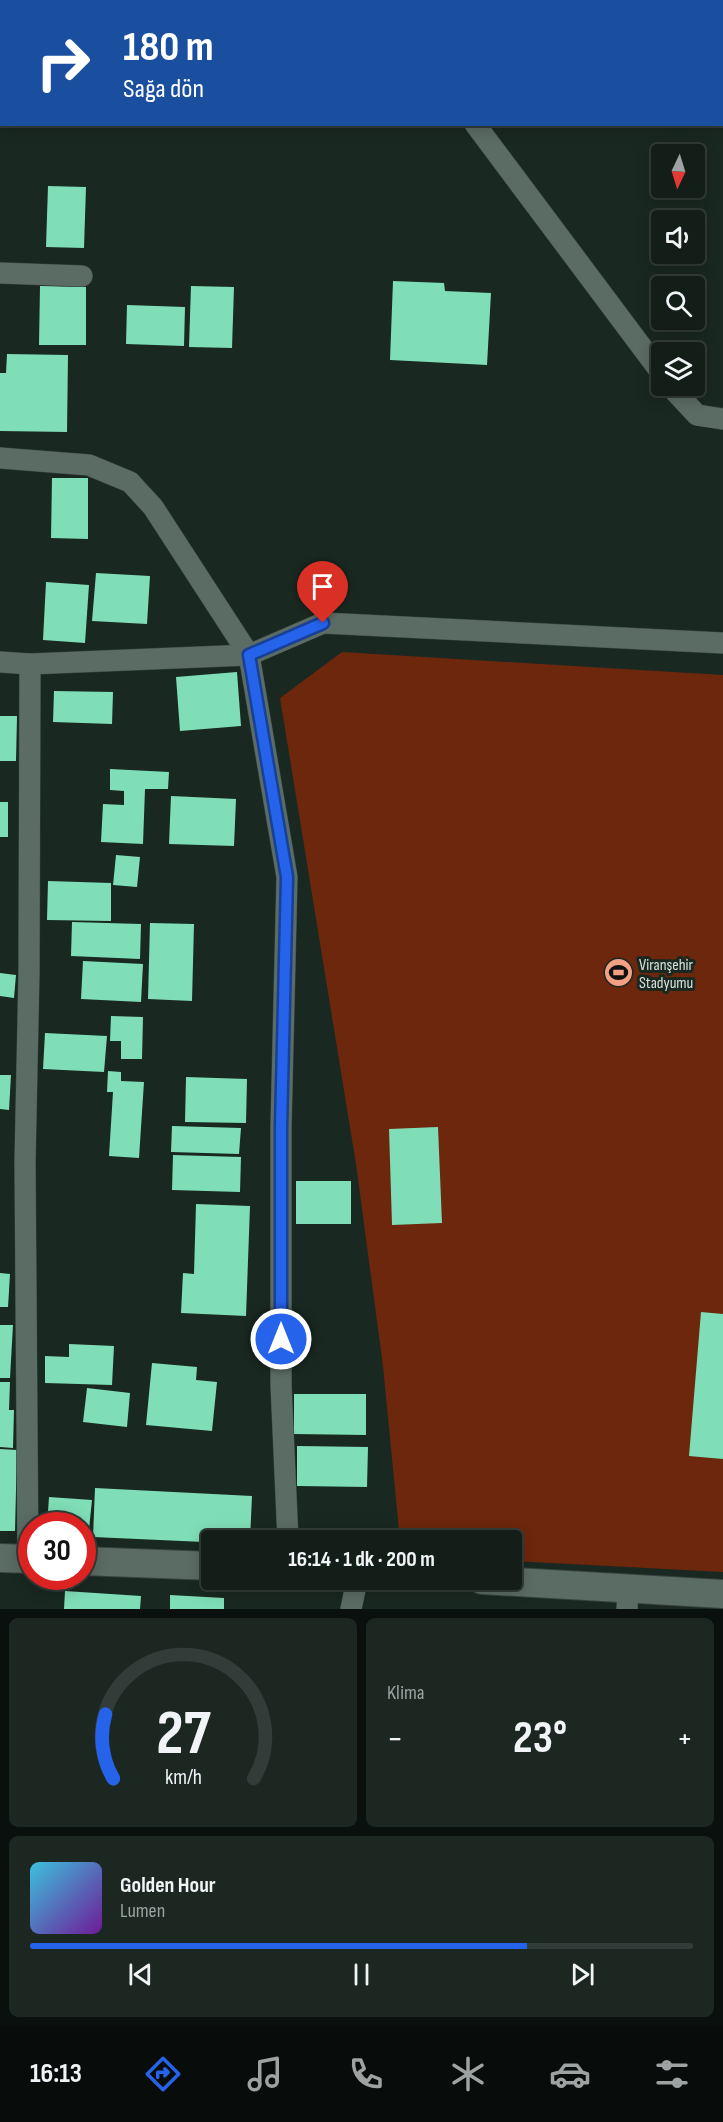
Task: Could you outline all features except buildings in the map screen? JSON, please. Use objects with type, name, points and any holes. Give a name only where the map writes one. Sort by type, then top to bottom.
[{"type":"street","points":[[476,126],[651,359]]},
{"type":"street","points":[[0,273],[82,276]]},
{"type":"street","points":[[679,396],[697,415],[723,419]]},
{"type":"street","points":[[0,458],[88,465],[130,482],[153,507],[249,655],[287,877],[281,1198],[281,1386],[288,1530]]},
{"type":"street","points":[[0,662],[30,664],[249,655],[323,623],[380,624],[723,643]]},
{"type":"street","points":[[20,1512],[24,1162],[29,972],[30,664]]},
{"type":"street","points":[[96,1562],[201,1566]]},
{"type":"street","points":[[522,1585],[628,1599],[723,1594]]},
{"type":"street","points":[[351,1609],[355,1590]]},
{"type":"shaded area","points":[[342,652],[723,675],[723,1572],[522,1562],[522,1530],[399,1530],[383,1366],[356,1164],[280,698]]},
{"type":"place","name":"Viranşehir Stadyumu","points":[[618,973]]},
{"type":"route","points":[[281,1339],[281,1127],[287,877],[249,655],[323,623]]}]
